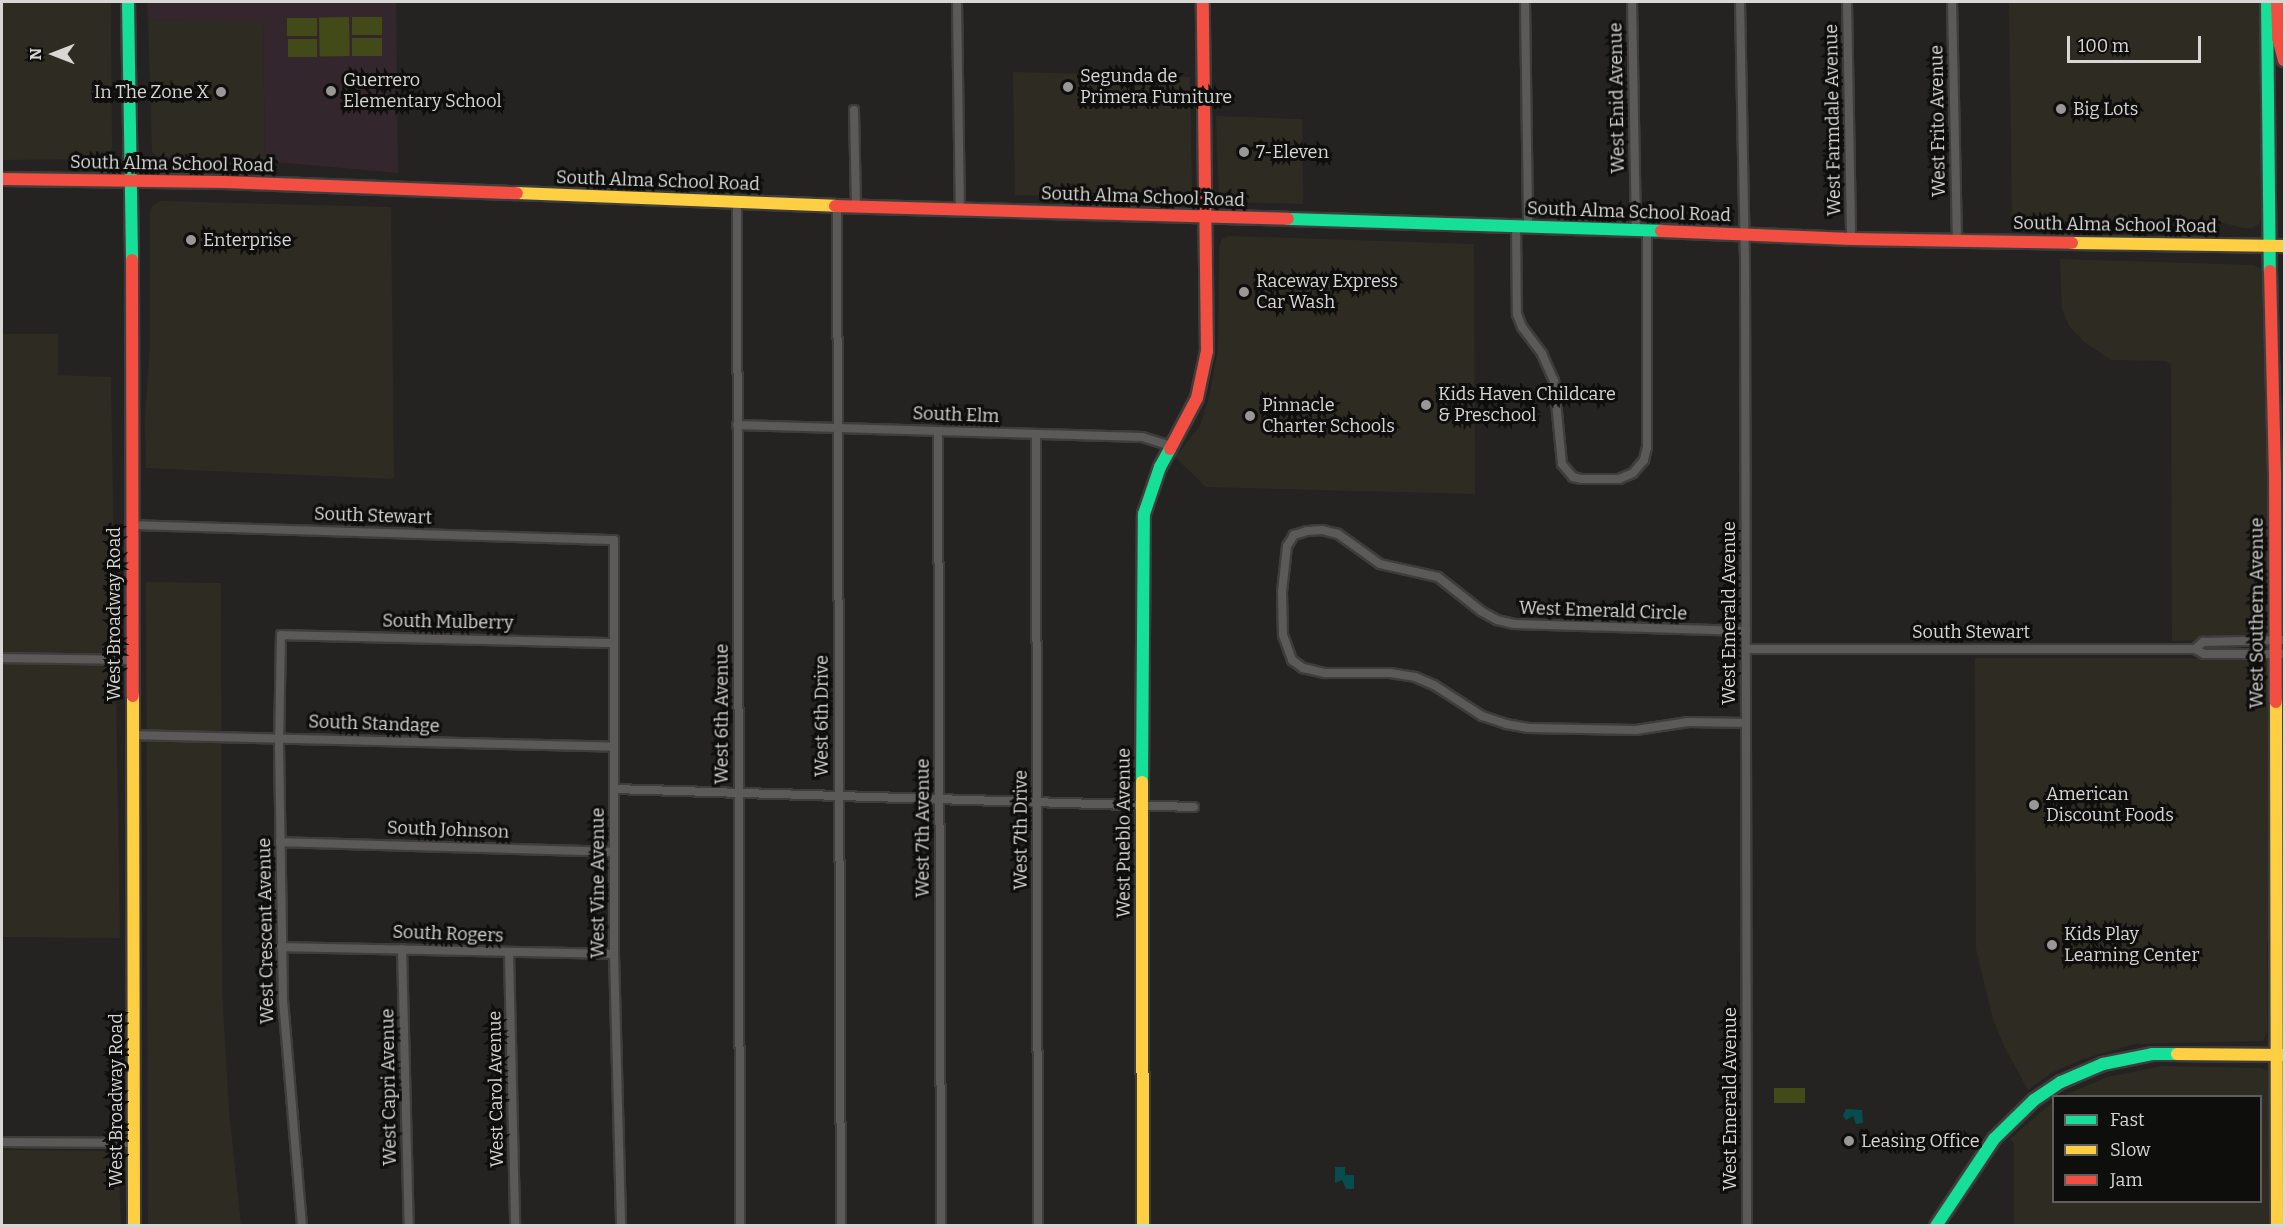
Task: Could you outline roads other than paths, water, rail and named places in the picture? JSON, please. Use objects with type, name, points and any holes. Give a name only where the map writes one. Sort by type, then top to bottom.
[{"type":"main road","name":"West Broadway Road","points":[[128,2],[134,1226]]},
{"type":"main road","name":"West Pueblo Avenue","points":[[1143,1226],[1144,514],[1160,467],[1197,398],[1205,364],[1209,322],[1203,2]]},
{"type":"main road","name":"West Southern Avenue","points":[[2266,2],[2280,647],[2281,1055],[2277,1226]]},
{"type":"main road","points":[[2277,2],[2278,39],[2284,60]]},
{"type":"main road","name":"South Alma School Road","points":[[2,179],[130,180],[856,207],[1522,226],[1851,239],[2284,246]]},
{"type":"main road","points":[[1936,1226],[1994,1138],[2034,1100],[2061,1082],[2103,1065],[2152,1054],[2281,1055]]},
{"type":"main road","points":[[2277,1211],[2283,1226]]},
{"type":"street","points":[[957,2],[960,210]]},
{"type":"street","points":[[1522,226],[1525,2]]},
{"type":"street","name":"West Enid Avenue","points":[[1522,226],[1516,314],[1522,327],[1542,354],[1554,381],[1562,464],[1573,477],[1619,479],[1633,473],[1644,460],[1647,447],[1632,2]]},
{"type":"street","name":"West Emerald Avenue","points":[[1740,2],[1745,234],[1747,1226]]},
{"type":"street","name":"West Farmdale Avenue","points":[[1847,2],[1851,239]]},
{"type":"street","name":"West Frito Avenue","points":[[1952,2],[1956,240]]},
{"type":"street","points":[[854,110],[856,207]]},
{"type":"street","name":"West 6th Avenue","points":[[737,202],[740,1226]]},
{"type":"street","name":"West 6th Drive","points":[[837,206],[841,1226]]},
{"type":"street","name":"South Elm","points":[[737,425],[1142,436],[1172,446]]},
{"type":"street","name":"West 7th Avenue","points":[[938,431],[941,1226]]},
{"type":"street","name":"West 7th Drive","points":[[1036,434],[1038,1226]]},
{"type":"street","name":"South Stewart","points":[[132,525],[614,540]]},
{"type":"street","name":"West Emerald Circle","points":[[1746,631],[1514,624],[1497,620],[1438,577],[1380,564],[1338,534],[1322,530],[1307,531],[1294,536],[1287,546],[1282,592],[1283,635],[1292,660],[1303,668],[1325,673],[1390,673],[1414,677],[1434,685],[1482,716],[1506,724],[1529,728],[1636,730],[1688,722],[1746,723]]},
{"type":"street","name":"West Vine Avenue","points":[[614,540],[614,954],[621,1226]]},
{"type":"street","name":"South Mulberry","points":[[282,634],[613,643]]},
{"type":"street","name":"West Crescent Avenue","points":[[282,634],[279,738],[282,947],[287,1065],[302,1226]]},
{"type":"street","name":"South Stewart","points":[[1746,649],[2195,649],[2204,654],[2280,647]]},
{"type":"street","points":[[2,658],[132,660]]},
{"type":"street","name":"South Standage","points":[[133,735],[614,747]]},
{"type":"street","points":[[614,789],[1194,807]]},
{"type":"street","name":"South Johnson","points":[[280,842],[614,852]]},
{"type":"street","name":"South Rogers","points":[[282,947],[614,954]]},
{"type":"street","name":"West Capri Avenue","points":[[402,949],[409,1226]]},
{"type":"street","name":"West Carol Avenue","points":[[509,953],[515,1226]]},
{"type":"street","points":[[2,1142],[134,1143]]},
{"type":"water","points":[[1846,1109],[1862,1110],[1863,1123],[1856,1124],[1853,1116],[1846,1120],[1843,1116]]},
{"type":"water","points":[[1335,1167],[1345,1167],[1345,1175],[1354,1175],[1354,1189],[1346,1189],[1342,1180],[1335,1183]]},
{"type":"place","name":"Segunda de Primera Furniture","points":[[1068,87]]},
{"type":"place","name":"Guerrero Elementary School","points":[[331,91]]},
{"type":"place","name":"In The Zone X","points":[[221,92]]},
{"type":"place","name":"Big Lots","points":[[2061,109]]},
{"type":"place","name":"7-Eleven","points":[[1244,152]]},
{"type":"place","name":"Enterprise","points":[[191,240]]},
{"type":"place","name":"Raceway Express Car Wash","points":[[1244,292]]},
{"type":"place","name":"Kids Haven Childcare & Preschool","points":[[1426,405]]},
{"type":"place","name":"Pinnacle Charter Schools","points":[[1250,416]]},
{"type":"place","name":"American Discount Foods","points":[[2034,805]]},
{"type":"place","name":"Kids Play Learning Center","points":[[2052,945]]},
{"type":"place","name":"Leasing Office","points":[[1849,1141]]}]
